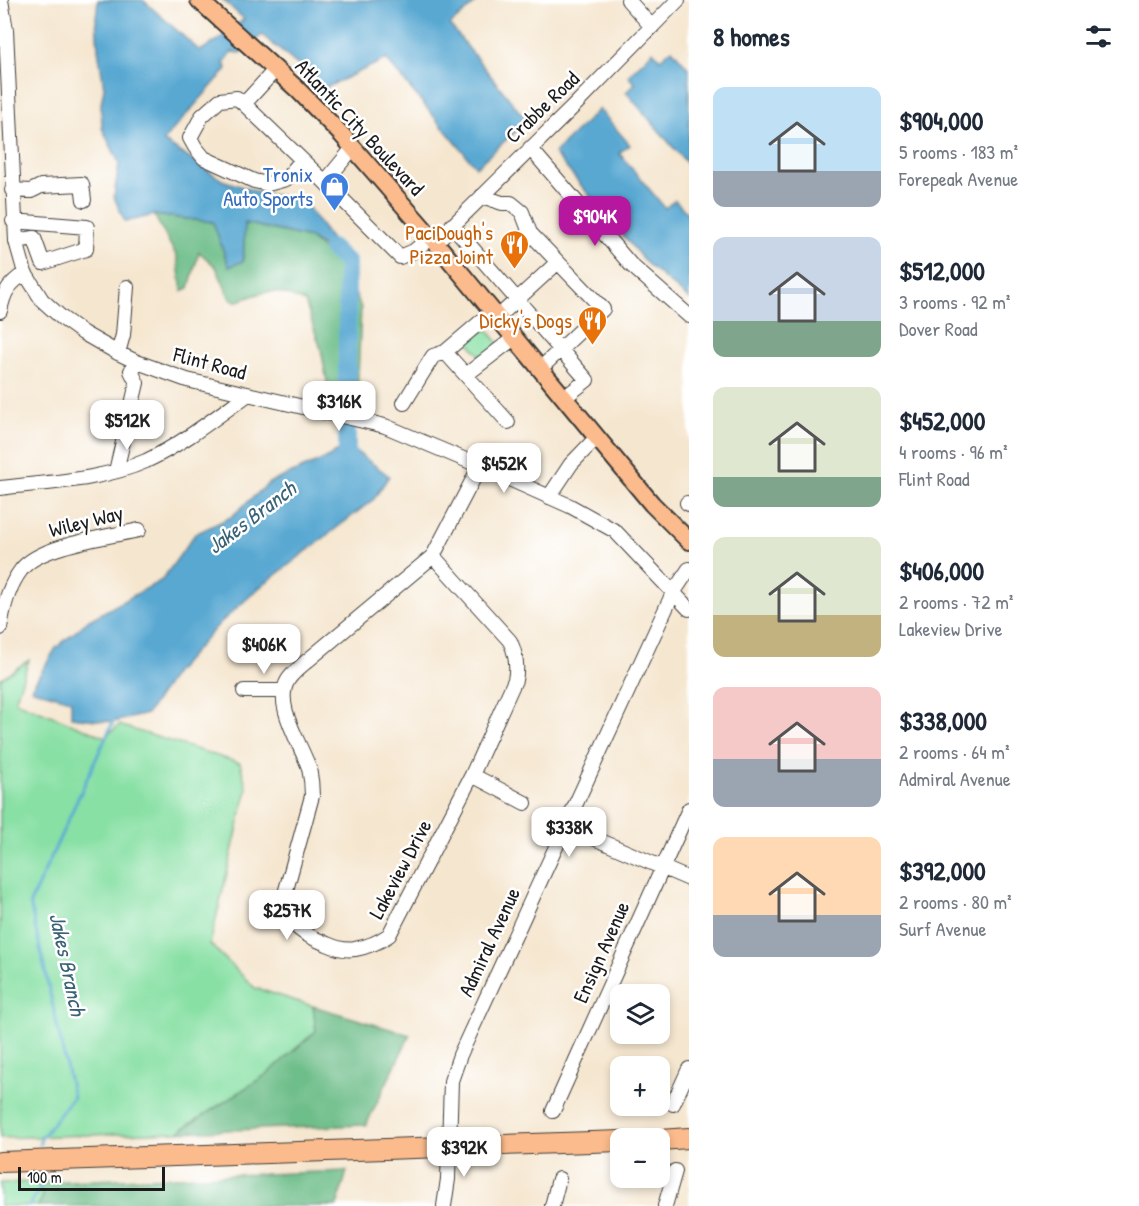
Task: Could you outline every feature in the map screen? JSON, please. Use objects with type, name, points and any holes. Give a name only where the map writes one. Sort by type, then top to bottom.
[{"type":"highway","points":[[670,1139],[689,1138]]},
{"type":"highway","points":[[0,1162],[610,1141]]},
{"type":"main road","name":"Atlantic City Boulevard","points":[[204,4],[276,70],[353,148],[433,240],[652,504],[689,542]]},
{"type":"street","name":"Flint Road","points":[[1,0],[6,30],[16,241],[26,273],[42,300],[62,318],[83,333],[137,362],[187,380],[385,426],[549,497],[615,531],[689,609]]},
{"type":"street","points":[[628,0],[652,27]]},
{"type":"street","name":"Crabbe Road","points":[[325,183],[400,256],[414,251],[452,225],[678,0]]},
{"type":"street","points":[[244,104],[276,70]]},
{"type":"street","points":[[302,160],[286,179],[268,184],[254,181],[204,158],[190,138],[202,116],[220,100],[237,98],[302,160],[325,183],[353,148]]},
{"type":"street","points":[[530,148],[632,266],[689,316]]},
{"type":"street","points":[[12,190],[31,191],[41,186],[82,184],[84,200]]},
{"type":"street","points":[[482,196],[501,203],[511,203],[522,213],[530,233],[603,309],[540,369]]},
{"type":"street","points":[[14,221],[31,221],[87,227],[87,249],[43,263],[31,221]]},
{"type":"street","points":[[452,225],[587,380],[564,398]]},
{"type":"street","points":[[16,241],[34,238]]},
{"type":"street","points":[[404,403],[432,356],[445,352],[516,300],[558,262]]},
{"type":"street","points":[[1,304],[10,284],[26,273]]},
{"type":"street","points":[[118,352],[123,335],[127,287]]},
{"type":"street","points":[[466,375],[514,338]]},
{"type":"street","points":[[445,352],[508,422]]},
{"type":"street","points":[[116,471],[137,383],[131,371],[137,362]]},
{"type":"street","points":[[0,488],[83,479],[145,461],[173,446],[247,395]]},
{"type":"street","points":[[549,497],[571,464],[597,437]]},
{"type":"street","points":[[244,691],[284,691],[288,680],[301,666],[433,556],[480,466]]},
{"type":"street","name":"Wiley Way","points":[[0,628],[2,610],[12,585],[22,568],[35,557],[52,550],[139,530]]},
{"type":"street","name":"Lakeview Drive","points":[[284,691],[289,722],[310,771],[312,789],[286,890],[286,903],[292,922],[309,937],[338,948],[353,950],[377,943],[389,935],[472,775],[510,695],[517,668],[510,641],[433,556]]},
{"type":"street","name":"Admiral Avenue","points":[[444,1206],[448,1179],[451,1082],[460,1055],[673,593],[689,568]]},
{"type":"street","points":[[472,775],[525,803]]},
{"type":"street","name":"Ensign Avenue","points":[[553,1111],[689,809]]},
{"type":"street","points":[[566,826],[689,879]]},
{"type":"street","points":[[673,1104],[689,1069]]},
{"type":"street","points":[[664,1206],[675,1171]]},
{"type":"street","points":[[552,1206],[559,1179]]},
{"type":"green space","points":[[154,215],[213,222],[243,261],[244,223],[310,238],[346,270],[361,308],[357,401],[332,397],[329,393],[321,349],[305,302],[285,294],[270,292],[236,302],[230,299],[216,267],[199,252],[189,288],[182,291],[177,257]]},
{"type":"green space","points":[[487,329],[499,344],[482,359],[468,341]]},
{"type":"green space","points":[[29,660],[15,701],[105,737],[119,725],[240,763],[247,789],[210,944],[255,988],[313,1006],[316,1031],[266,1075],[178,1132],[0,1138],[0,679]]},
{"type":"green space","points":[[313,1006],[410,1035],[366,1125],[178,1132],[266,1075],[316,1031]]},
{"type":"green space","points":[[347,1171],[337,1206],[38,1206],[43,1196],[36,1182]]},
{"type":"green space","points":[[36,1182],[43,1196],[38,1206],[0,1206],[0,1183]]},
{"type":"water","points":[[98,0],[143,0],[200,51],[244,19],[223,0],[479,0],[450,25],[527,121],[476,167],[386,59],[325,88],[262,35],[240,53],[232,52],[224,63],[227,69],[163,141],[222,180],[264,194],[302,199],[347,262],[310,238],[245,223],[243,261],[229,267],[213,222],[154,215],[125,222],[114,197],[119,163],[102,128],[101,104],[104,88],[98,49],[96,18]]},
{"type":"water","points":[[672,49],[689,69],[689,166],[626,92],[635,84],[628,76],[653,51],[660,59]]},
{"type":"water","points":[[599,109],[630,145],[619,153],[665,208],[675,200],[689,215],[689,299],[646,263],[554,153]]},
{"type":"water","points":[[346,444],[389,476],[374,499],[259,588],[219,624],[174,674],[147,714],[113,722],[71,717],[71,700],[31,689],[56,648],[89,620],[162,580],[195,534],[231,517],[269,483],[329,457]]},
{"type":"waterway","name":"Jakes Branch","points":[[331,248],[347,262],[347,467]]},
{"type":"waterway","name":"Jakes Branch","points":[[40,1144],[40,1140],[73,1097],[30,903],[113,722]]},
{"type":"waterway","name":"Jakes Branch","points":[[29,1206],[42,1185],[41,1177]]},
{"type":"place","name":"Tronix Auto Sports","points":[[334,212]]},
{"type":"place","name":"PaciDough's Pizza Joint","points":[[514,270]]},
{"type":"place","name":"Dicky's Dogs","points":[[593,346]]}]
